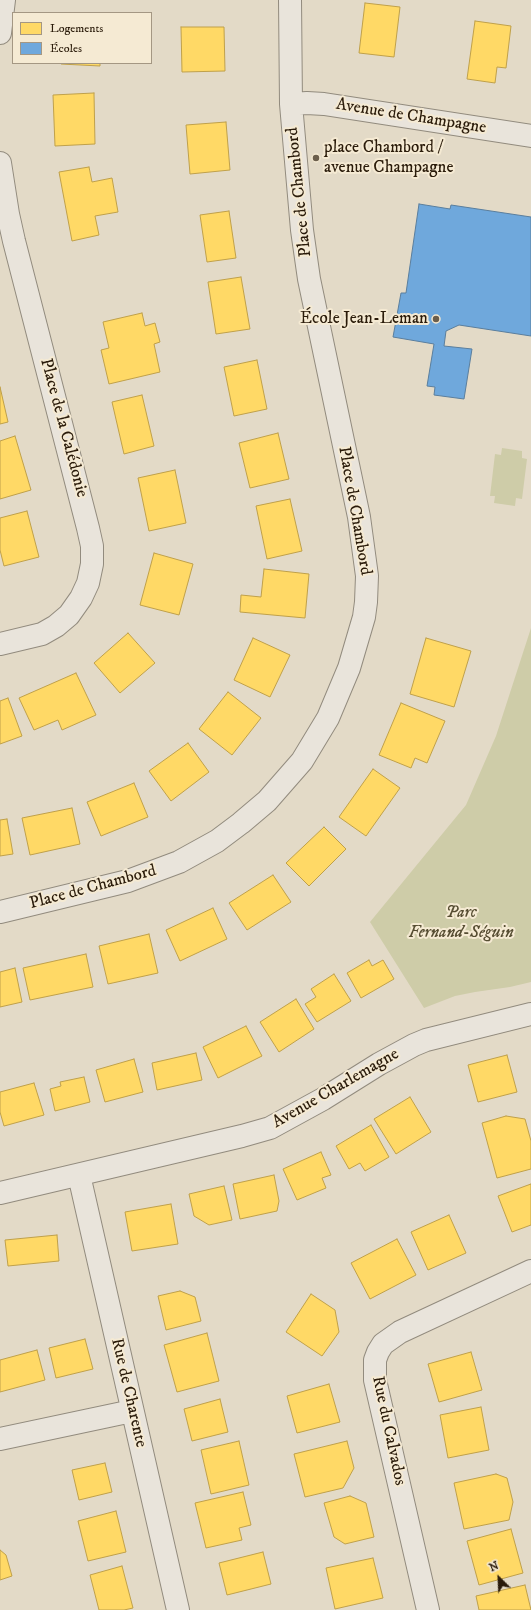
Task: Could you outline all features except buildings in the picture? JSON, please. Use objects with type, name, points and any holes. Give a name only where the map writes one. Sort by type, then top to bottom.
[{"type":"street","points":[[0,34],[4,0]]},
{"type":"street","name":"Place de Chambord","points":[[0,912],[128,881],[179,862],[217,841],[267,801],[302,761],[328,718],[349,668],[364,617],[367,576],[359,517],[309,279],[297,187],[291,104],[290,0]]},
{"type":"street","name":"Avenue de Champagne","points":[[291,104],[308,102],[324,104],[531,136]]},
{"type":"street","name":"Place de la Calédonie","points":[[0,163],[13,234],[88,528],[92,564],[88,583],[81,598],[69,615],[56,626],[42,634],[0,644]]},
{"type":"street","name":"Avenue Charlemagne","points":[[0,1193],[235,1138],[270,1128],[312,1106],[379,1064],[414,1045],[426,1040],[531,1014]]},
{"type":"street","name":"Rue de Charente","points":[[79,1175],[178,1610]]},
{"type":"street","name":"Rue du Calvados","points":[[428,1610],[375,1380],[375,1360],[383,1344],[400,1332],[531,1271]]},
{"type":"street","points":[[0,1439],[132,1411]]},
{"type":"green space","points":[[502,448],[522,451],[522,458],[527,459],[522,499],[516,498],[515,506],[494,503],[495,496],[490,496],[495,454],[501,455]]},
{"type":"green space","name":"Parc Fernand-Séguin","points":[[531,628],[531,982],[455,996],[424,1008],[370,922],[466,805],[496,736]]},
{"type":"place","name":"place Chambord / avenue Champagne","points":[[316,158]]},
{"type":"place","name":"École Jean-Leman","points":[[436,319]]}]
